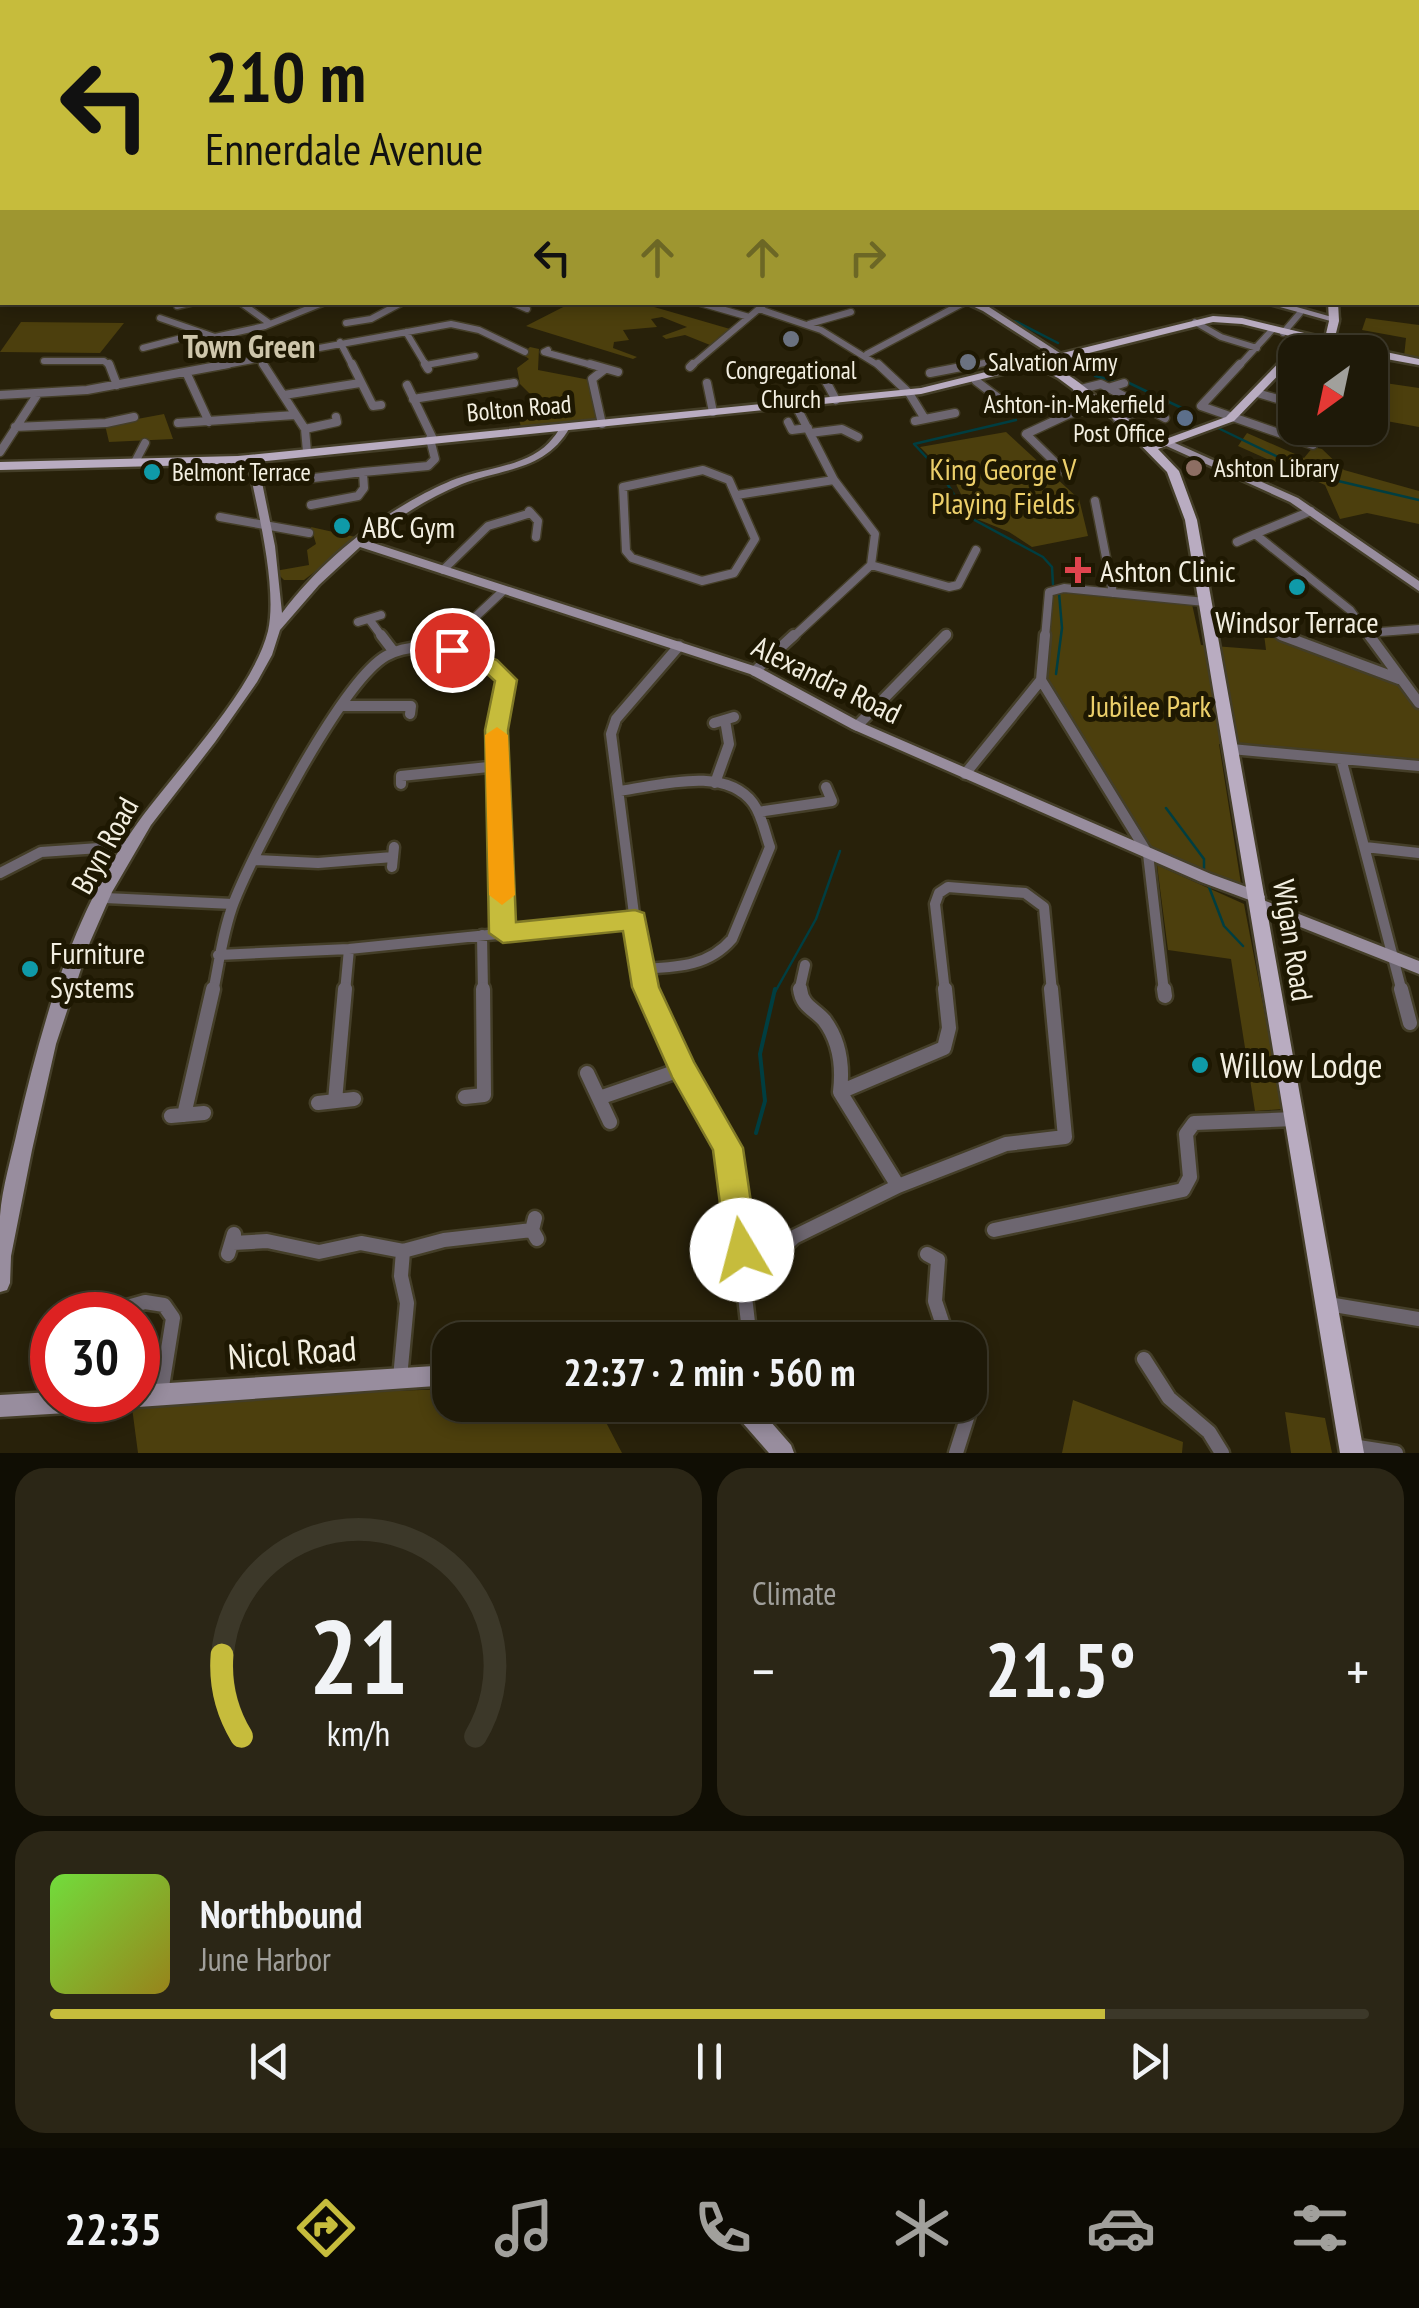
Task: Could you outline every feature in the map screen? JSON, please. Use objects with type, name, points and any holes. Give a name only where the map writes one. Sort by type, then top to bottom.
[{"type":"main road","points":[[1330,335],[1333,305]]},
{"type":"main road","name":"Bolton Road","points":[[0,466],[252,458],[908,393],[1037,366],[1196,322],[1233,320],[1289,335]]},
{"type":"main road","name":"Bolton Road","points":[[1388,357],[1419,362]]},
{"type":"main road","points":[[1064,359],[1065,381]]},
{"type":"main road","name":"Wigan Road","points":[[1037,366],[1054,370],[1121,421],[1151,448],[1180,484],[1206,602],[1352,1449]]},
{"type":"main road","points":[[1151,448],[1230,419],[1278,371]]},
{"type":"main road","name":"Wigan Road","points":[[1121,421],[1166,442]]},
{"type":"main road","points":[[263,525],[278,613],[274,634]]},
{"type":"street","points":[[177,306],[184,305]]},
{"type":"street","points":[[244,305],[268,323]]},
{"type":"street","points":[[149,345],[196,334],[222,336],[318,305]]},
{"type":"street","points":[[346,323],[368,321],[397,305]]},
{"type":"street","points":[[707,305],[749,317]]},
{"type":"street","points":[[867,354],[960,305]]},
{"type":"street","points":[[975,305],[1064,359]]},
{"type":"street","points":[[1274,305],[1334,319]]},
{"type":"street","points":[[702,372],[687,369],[763,306],[867,354],[908,393],[925,419]]},
{"type":"street","points":[[808,324],[852,312]]},
{"type":"street","points":[[1278,434],[1201,406],[1257,348],[1300,314]]},
{"type":"street","points":[[160,318],[174,318],[196,334]]},
{"type":"street","points":[[1196,322],[1221,337],[1257,348]]},
{"type":"street","points":[[0,396],[117,385],[340,342],[461,324],[525,352]]},
{"type":"street","points":[[406,332],[428,367],[475,356]]},
{"type":"street","points":[[340,342],[374,406],[382,404]]},
{"type":"street","points":[[253,348],[305,429],[307,452]]},
{"type":"street","points":[[544,352],[618,372]]},
{"type":"street","points":[[946,387],[930,373],[1016,357],[1037,366]]},
{"type":"street","points":[[44,360],[54,364],[110,363],[117,385]]},
{"type":"street","points":[[602,424],[592,379],[605,368]]},
{"type":"street","points":[[186,372],[209,422]]},
{"type":"street","points":[[821,372],[836,400]]},
{"type":"street","points":[[976,380],[1001,400]]},
{"type":"street","points":[[284,395],[360,383]]},
{"type":"street","points":[[413,399],[505,388],[514,383]]},
{"type":"street","points":[[708,383],[713,412]]},
{"type":"street","points":[[1108,388],[1124,383]]},
{"type":"street","points":[[297,480],[428,466],[434,458],[432,439],[407,384]]},
{"type":"street","points":[[1076,390],[1101,384],[1165,418]]},
{"type":"street","points":[[1257,393],[1278,399]]},
{"type":"street","points":[[0,452],[37,395]]},
{"type":"street","points":[[1121,421],[1164,402]]},
{"type":"street","points":[[755,671],[871,565],[875,534],[834,480],[795,404]]},
{"type":"street","points":[[1070,477],[1026,434],[1068,414],[1100,407]]},
{"type":"street","points":[[914,421],[955,413]]},
{"type":"street","points":[[178,424],[295,415]]},
{"type":"street","points":[[15,427],[134,417]]},
{"type":"street","points":[[305,429],[337,421]]},
{"type":"street","points":[[788,422],[792,430],[843,428],[858,437]]},
{"type":"street","name":"Bryn Road","points":[[0,1283],[40,1066],[84,940],[129,846],[240,696],[274,634],[311,585],[360,543],[438,492],[542,454],[561,439],[564,427]]},
{"type":"street","points":[[135,462],[145,442]]},
{"type":"street","points":[[1166,442],[1312,511],[1419,586]]},
{"type":"street","points":[[252,458],[263,525]]},
{"type":"street","points":[[703,470],[720,474],[737,495],[754,539],[734,572],[702,581],[632,558],[626,550],[620,494],[631,482],[703,470]]},
{"type":"street","points":[[315,506],[358,496],[364,488],[363,472]]},
{"type":"street","points":[[737,495],[834,480]]},
{"type":"street","points":[[1095,501],[1113,593]]},
{"type":"street","points":[[442,570],[488,526],[529,510],[538,524],[536,536]]},
{"type":"street","points":[[1238,542],[1312,511]]},
{"type":"street","points":[[220,518],[309,533]]},
{"type":"street","points":[[1255,534],[1350,610],[1400,679],[1415,691],[1419,703]]},
{"type":"street","name":"Alexandra Road","points":[[360,543],[755,671],[857,726],[1419,968]]},
{"type":"street","points":[[871,565],[949,588],[958,585],[976,550]]},
{"type":"street","points":[[272,582],[286,588],[311,585]]},
{"type":"street","points":[[965,774],[1041,680],[1052,588],[1206,602]]},
{"type":"street","points":[[442,648],[504,590]]},
{"type":"street","points":[[381,615],[364,620],[394,652]]},
{"type":"street","points":[[1209,622],[1259,626],[1400,679]]},
{"type":"street","points":[[1367,633],[1419,629]]},
{"type":"street","points":[[857,726],[947,634]]},
{"type":"street","points":[[679,646],[612,726],[618,791],[641,969],[683,1068],[728,1148],[749,1322]]},
{"type":"street","points":[[204,1113],[178,1115],[233,904],[300,770],[366,672],[394,652],[442,648],[490,664],[506,680],[496,730],[503,933]]},
{"type":"street","points":[[1041,680],[1148,854],[1165,996]]},
{"type":"street","points":[[344,706],[411,706],[410,714]]},
{"type":"street","points":[[714,783],[729,744],[724,720]]},
{"type":"street","points":[[1231,750],[1419,766]]},
{"type":"street","points":[[1342,762],[1410,1023]]},
{"type":"street","points":[[401,784],[401,776],[498,766]]},
{"type":"street","points":[[618,791],[714,783],[742,792],[758,812],[770,852],[727,946],[694,965],[641,969]]},
{"type":"street","points":[[758,812],[832,801],[826,787]]},
{"type":"street","points":[[0,873],[41,852],[129,846]]},
{"type":"street","points":[[1365,847],[1419,853]]},
{"type":"street","points":[[256,860],[318,863],[393,857]]},
{"type":"street","points":[[746,1284],[794,1237],[898,1186],[1006,1144],[1065,1137],[1040,902],[1006,890],[948,886],[939,893],[935,904],[950,1028],[944,1048],[840,1092]]},
{"type":"street","points":[[104,898],[233,904]]},
{"type":"street","points":[[218,954],[349,949],[635,920]]},
{"type":"street","points":[[466,1097],[484,1096],[482,935]]},
{"type":"street","points":[[335,1101],[349,949]]},
{"type":"street","points":[[808,972],[798,992],[803,1004],[820,1012],[845,1070],[840,1092],[898,1186]]},
{"type":"street","points":[[599,1098],[683,1068]]},
{"type":"street","points":[[587,1073],[610,1122]]},
{"type":"street","points":[[318,1102],[354,1099]]},
{"type":"street","points":[[994,1230],[1182,1190],[1190,1177],[1186,1134],[1194,1124],[1295,1119]]},
{"type":"street","points":[[232,1244],[268,1242],[319,1252],[362,1243],[403,1251],[444,1240],[535,1229]]},
{"type":"street","points":[[400,1378],[407,1303],[401,1276],[403,1251]]},
{"type":"street","points":[[927,1254],[938,1260],[935,1301],[942,1322]]},
{"type":"street","points":[[160,1304],[172,1318],[160,1393]]},
{"type":"street","points":[[1328,1304],[1419,1319]]},
{"type":"street","points":[[1144,1359],[1169,1398],[1209,1432],[1222,1453]]},
{"type":"street","name":"Nicol Road","points":[[160,1393],[432,1375]]},
{"type":"street","points":[[0,1406],[30,1404]]},
{"type":"street","points":[[757,1422],[783,1453]]},
{"type":"street","points":[[956,1453],[966,1422]]},
{"type":"street","points":[[1352,1449],[1396,1453]]},
{"type":"green space","points":[[567,305],[647,305],[730,329],[710,345],[685,335],[666,339],[662,336],[687,327],[662,317],[651,319],[657,327],[623,330],[629,340],[614,342],[613,348],[637,357],[633,359],[526,326]]},
{"type":"green space","points":[[1366,318],[1419,325],[1419,360],[1404,357],[1406,338],[1362,330]]},
{"type":"green space","points":[[21,322],[124,323],[100,353],[0,352]]},
{"type":"green space","points":[[530,347],[539,349],[538,370],[590,380],[602,424],[521,427],[516,408],[540,404],[520,384],[517,368],[529,359],[522,354]]},
{"type":"green space","points":[[1388,383],[1419,388],[1419,427],[1388,421]]},
{"type":"green space","points":[[164,414],[173,439],[109,442],[105,425]]},
{"type":"green space","name":"King George V Playing Fields","points":[[1006,432],[1079,499],[1088,536],[1032,547],[1009,532],[972,517],[955,482],[920,447]]},
{"type":"green space","points":[[1247,433],[1304,458],[1313,447],[1322,449],[1344,470],[1419,491],[1419,524],[1367,513],[1340,519],[1325,485],[1238,446]]},
{"type":"green space","points":[[311,527],[360,538],[304,580],[284,580],[275,571],[309,565],[307,550],[316,544]]},
{"type":"green space","name":"Jubilee Park","points":[[1053,592],[1192,604],[1201,645],[1266,650],[1264,634],[1395,681],[1419,710],[1419,763],[1219,744],[1242,890],[1148,848],[1042,678]]},
{"type":"green space","points":[[1157,865],[1244,904],[1283,1109],[1255,1111],[1231,959],[1168,950]]},
{"type":"green space","points":[[432,1390],[432,1422],[606,1422],[622,1453],[138,1453],[134,1422],[160,1422],[160,1399]]},
{"type":"green space","points":[[1073,1400],[1183,1442],[1182,1453],[1062,1453]]},
{"type":"green space","points":[[1285,1412],[1325,1418],[1332,1453],[1291,1453]]},
{"type":"waterway","points":[[1015,321],[1058,343]]},
{"type":"waterway","points":[[1095,376],[1119,382]]},
{"type":"waterway","points":[[1127,382],[1188,411]]},
{"type":"waterway","points":[[1016,420],[914,444],[940,472],[967,516],[1043,557],[1052,567],[1053,584]]},
{"type":"waterway","points":[[1218,428],[1317,476],[1419,500]]},
{"type":"waterway","points":[[1056,674],[1062,628],[1059,593]]},
{"type":"waterway","points":[[1166,808],[1204,859],[1204,871]]},
{"type":"waterway","points":[[775,992],[816,919],[840,851]]},
{"type":"waterway","points":[[1209,887],[1224,926],[1243,946]]},
{"type":"waterway","points":[[756,1133],[765,1101],[760,1054],[775,989]]},
{"type":"slow traffic","points":[[497,735],[502,895]]},
{"type":"place","name":"Congregational Church","points":[[791,339]]},
{"type":"place","name":"Salvation Army","points":[[968,362]]},
{"type":"place","name":"Ashton-in-Makerfield Post Office","points":[[1185,418]]},
{"type":"place","name":"Ashton Library","points":[[1194,468]]},
{"type":"place","name":"Belmont Terrace","points":[[152,472]]},
{"type":"place","name":"ABC Gym","points":[[342,526]]},
{"type":"place","name":"Ashton Clinic","points":[[1078,570]]},
{"type":"place","name":"Windsor Terrace","points":[[1297,587]]},
{"type":"place","name":"Furniture Systems","points":[[30,969]]},
{"type":"place","name":"Willow Lodge","points":[[1200,1065]]},
{"type":"district","name":"Town Green","points":[[249,346]]},
{"type":"route","points":[[452,650],[490,664],[506,680],[496,730],[503,933],[635,920],[646,987],[683,1068],[728,1148],[742,1250]]}]
